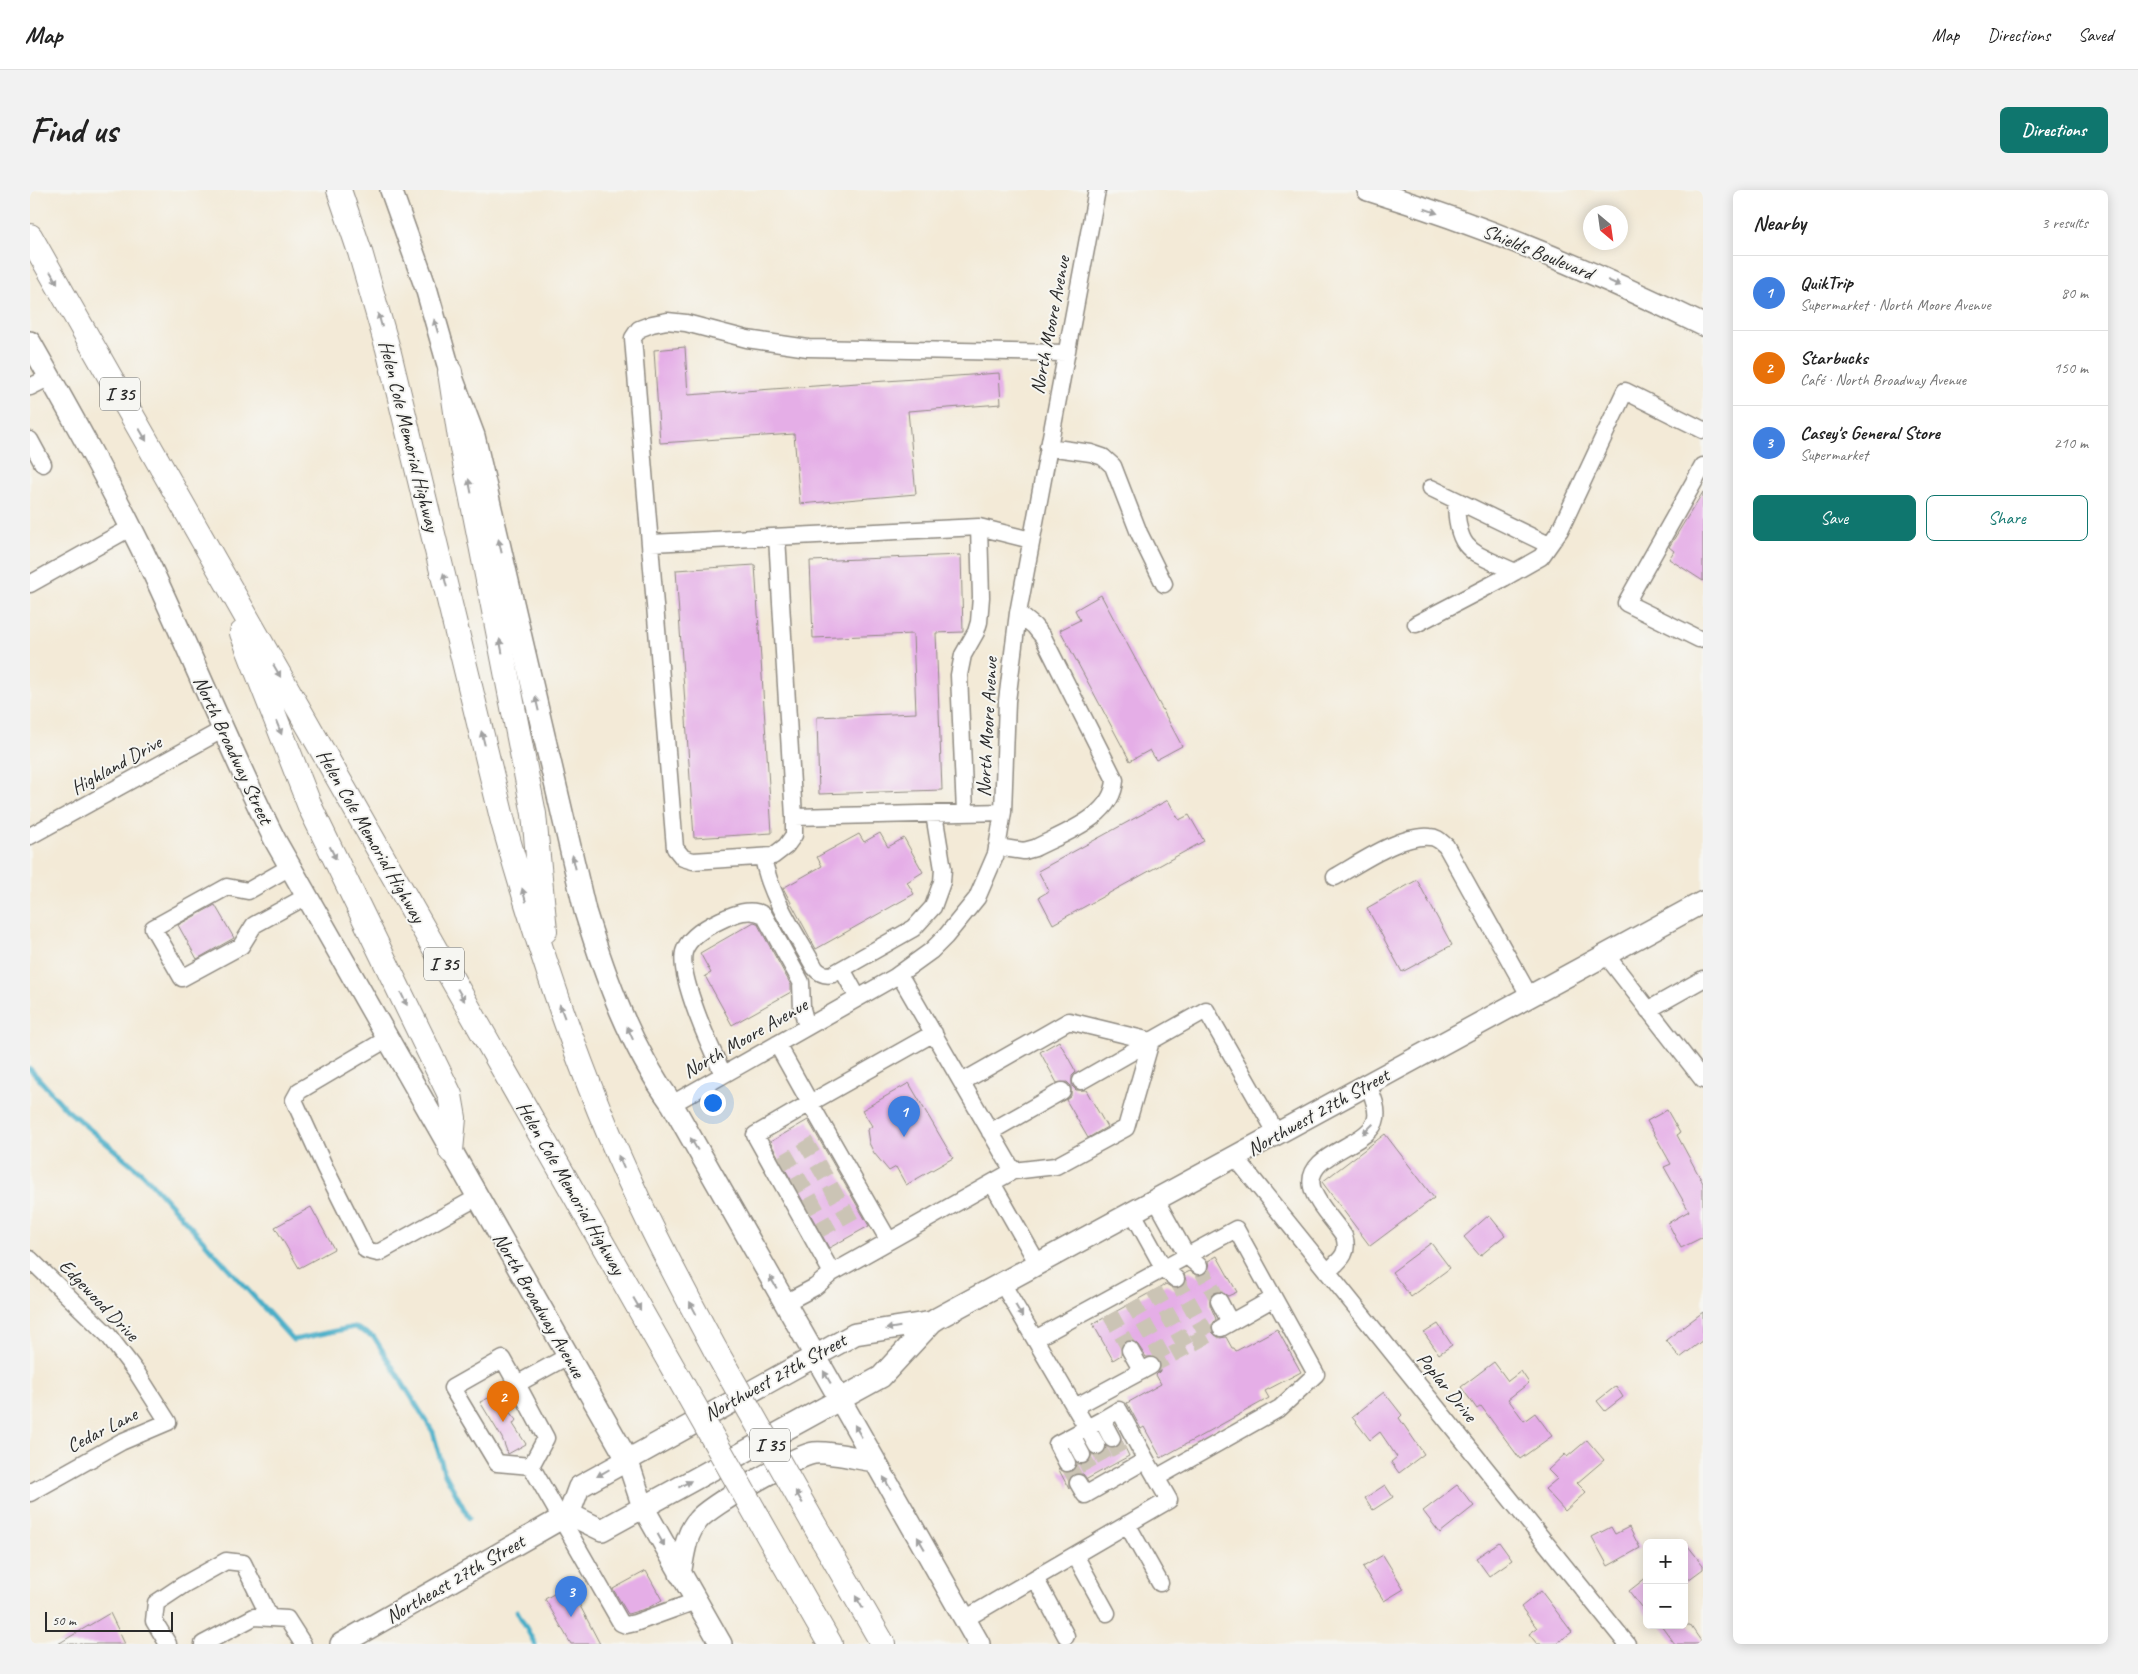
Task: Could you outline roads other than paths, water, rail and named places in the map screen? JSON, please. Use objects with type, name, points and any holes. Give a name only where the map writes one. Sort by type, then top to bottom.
[{"type":"highway","name":"Helen Cole Memorial Highway","points":[[339,190],[360,252],[388,348],[503,822],[524,898],[549,975],[589,1086],[642,1208],[716,1351],[883,1644]]},
{"type":"highway","name":"Helen Cole Memorial Highway","points":[[30,236],[830,1644]]},
{"type":"highway","points":[[450,372],[460,438],[534,814],[549,975]]},
{"type":"highway","points":[[210,553],[311,809],[450,1095],[454,1118],[451,1151]]},
{"type":"main road","points":[[391,190],[426,291],[450,372],[474,436],[588,919],[601,961],[633,1039],[652,1076],[672,1104],[979,1644]]},
{"type":"main road","name":"Shields Boulevard","points":[[1368,190],[1447,216],[1563,260],[1703,325]]},
{"type":"main road","name":"North Broadway Street","points":[[30,342],[132,528],[247,784],[290,867],[451,1151]]},
{"type":"main road","name":"Northwest 27th Street","points":[[642,1507],[882,1377],[932,1322],[1606,955],[1702,906]]},
{"type":"main road","name":"North Broadway Avenue","points":[[451,1151],[627,1459],[642,1507]]},
{"type":"main road","name":"Northwest 27th Street","points":[[627,1459],[855,1334],[932,1322]]},
{"type":"main road","points":[[680,1574],[686,1538],[705,1512],[724,1499],[803,1456],[824,1453],[875,1461]]},
{"type":"main road","points":[[627,1459],[579,1487],[566,1517],[602,1530],[642,1507],[720,1644]]},
{"type":"main road","name":"Northeast 27th Street","points":[[341,1644],[566,1517]]},
{"type":"street","name":"North Moore Avenue","points":[[672,1104],[899,974],[931,951],[964,916],[977,898],[997,848],[1003,812],[1007,701],[1018,613],[1097,190]]},
{"type":"street","points":[[777,537],[794,835],[786,846],[773,856],[693,861],[682,858],[675,848],[633,338],[639,329],[666,321],[747,339],[808,348],[1066,354]]},
{"type":"street","points":[[30,387],[50,377]]},
{"type":"street","points":[[1416,624],[1515,572],[1541,556],[1560,530],[1625,391],[1703,430]]},
{"type":"street","points":[[30,440],[43,464]]},
{"type":"street","points":[[1048,447],[1090,453],[1103,457],[1113,466],[1139,533],[1164,584]]},
{"type":"street","points":[[1699,639],[1626,603],[1703,466]]},
{"type":"street","points":[[1430,488],[1549,545]]},
{"type":"street","points":[[1456,500],[1457,524],[1462,541],[1469,550],[1515,572]]},
{"type":"street","points":[[651,543],[979,527],[1031,540]]},
{"type":"street","points":[[965,812],[959,675],[963,655],[976,632],[979,622],[981,597],[979,527]]},
{"type":"street","points":[[30,584],[132,528]]},
{"type":"street","points":[[997,848],[1024,850],[1035,848],[1099,813],[1110,800],[1115,780],[1043,637],[1034,626],[1018,613]]},
{"type":"street","name":"Highland Drive","points":[[30,836],[222,730]]},
{"type":"street","points":[[794,817],[1003,812]]},
{"type":"street","points":[[763,856],[767,878],[773,893],[815,968],[819,973],[827,975],[842,969],[914,928],[933,907],[942,882],[943,869],[934,814]]},
{"type":"street","points":[[1335,877],[1398,844],[1430,836],[1438,839],[1446,846],[1530,997]]},
{"type":"street","points":[[290,867],[248,891],[228,887],[153,928],[182,978],[241,946],[254,925],[307,896]]},
{"type":"street","points":[[723,1074],[706,1037],[684,971],[684,952],[689,941],[711,924],[735,913],[757,911],[764,915],[801,982],[802,1010],[807,1027]]},
{"type":"street","points":[[1606,955],[1648,1010],[1700,1069]]},
{"type":"street","points":[[842,969],[858,998]]},
{"type":"street","points":[[899,974],[1013,1171]]},
{"type":"street","points":[[1648,1010],[1703,979]]},
{"type":"street","points":[[1081,1081],[1206,1010],[1277,1134]]},
{"type":"street","points":[[962,1082],[1069,1021],[1151,1041]]},
{"type":"street","points":[[832,1273],[815,1233],[802,1210],[777,1166],[754,1135],[934,1033]]},
{"type":"street","points":[[388,1038],[299,1091],[294,1100],[366,1250],[378,1253],[478,1197]]},
{"type":"street","points":[[785,1303],[815,1287],[832,1273],[1013,1171],[1056,1166],[1126,1128],[1151,1041]]},
{"type":"street","points":[[777,1044],[810,1103],[825,1139],[850,1183],[889,1241]]},
{"type":"street","points":[[1327,1272],[1343,1257],[1347,1250],[1346,1242],[1344,1236],[1312,1189],[1311,1178],[1319,1163],[1347,1147],[1374,1124],[1376,1111],[1368,1084]]},
{"type":"street","points":[[990,1132],[1062,1091]]},
{"type":"street","name":"Poplar Drive","points":[[1235,1157],[1627,1644]]},
{"type":"street","points":[[992,1183],[1038,1264]]},
{"type":"street","points":[[1156,1200],[1193,1261]]},
{"type":"street","points":[[1132,1212],[1170,1274]]},
{"type":"street","points":[[1035,1339],[1107,1308],[1170,1274],[1193,1261],[1236,1229],[1316,1374],[1280,1408],[1156,1478]]},
{"type":"street","name":"Edgewood Drive","points":[[30,1259],[108,1335],[137,1373],[168,1422]]},
{"type":"street","points":[[1002,1283],[1097,1446]]},
{"type":"street","points":[[1219,1301],[1226,1325],[1274,1298]]},
{"type":"street","points":[[1075,1407],[1147,1369],[1130,1350]]},
{"type":"street","points":[[517,1384],[568,1356]]},
{"type":"street","points":[[502,1359],[546,1438],[531,1466],[497,1464],[452,1388],[502,1359]]},
{"type":"street","points":[[965,1619],[1169,1500],[1119,1410],[1057,1444],[1074,1459]]},
{"type":"street","points":[[1102,1420],[1112,1439]]},
{"type":"street","name":"Cedar Lane","points":[[30,1493],[121,1442],[168,1422]]},
{"type":"street","points":[[1078,1483],[1085,1495],[1096,1481],[1119,1469],[1146,1460]]},
{"type":"street","points":[[531,1466],[566,1517],[621,1623],[626,1625],[635,1623],[696,1601]]},
{"type":"street","points":[[1127,1524],[1160,1583]]},
{"type":"street","points":[[1075,1555],[1107,1613]]},
{"type":"street","points":[[168,1644],[154,1621],[156,1603],[226,1561],[243,1563],[270,1618]]},
{"type":"street","points":[[1035,1578],[1066,1636]]},
{"type":"street","points":[[203,1644],[254,1617],[287,1619],[303,1644]]},
{"type":"waterway","points":[[30,1069],[67,1110],[143,1174],[293,1340],[354,1327],[374,1337],[433,1432],[444,1472],[469,1518]]},
{"type":"waterway","points":[[517,1611],[535,1644]]},
{"type":"tunnel","points":[[781,1164],[820,1141]]},
{"type":"tunnel","points":[[794,1187],[833,1164]]},
{"type":"tunnel","points":[[806,1208],[846,1186]]},
{"type":"tunnel","points":[[819,1230],[859,1208]]},
{"type":"tunnel","points":[[1199,1266],[1219,1301]]},
{"type":"tunnel","points":[[1176,1279],[1207,1335]]},
{"type":"tunnel","points":[[1154,1290],[1186,1347]]},
{"type":"tunnel","points":[[1132,1302],[1164,1359]]},
{"type":"tunnel","points":[[1110,1314],[1130,1350]]},
{"type":"tunnel","points":[[1151,1366],[1221,1328]]},
{"type":"tunnel","points":[[1112,1439],[1123,1459]]},
{"type":"tunnel","points":[[1097,1446],[1109,1467]]},
{"type":"tunnel","points":[[1082,1455],[1093,1475]]},
{"type":"tunnel","points":[[1067,1463],[1078,1483]]},
{"type":"place","name":"QuikTrip","points":[[904,1137]]},
{"type":"place","name":"Starbucks","points":[[503,1422]]},
{"type":"place","name":"Casey's General Store","points":[[571,1617]]}]
